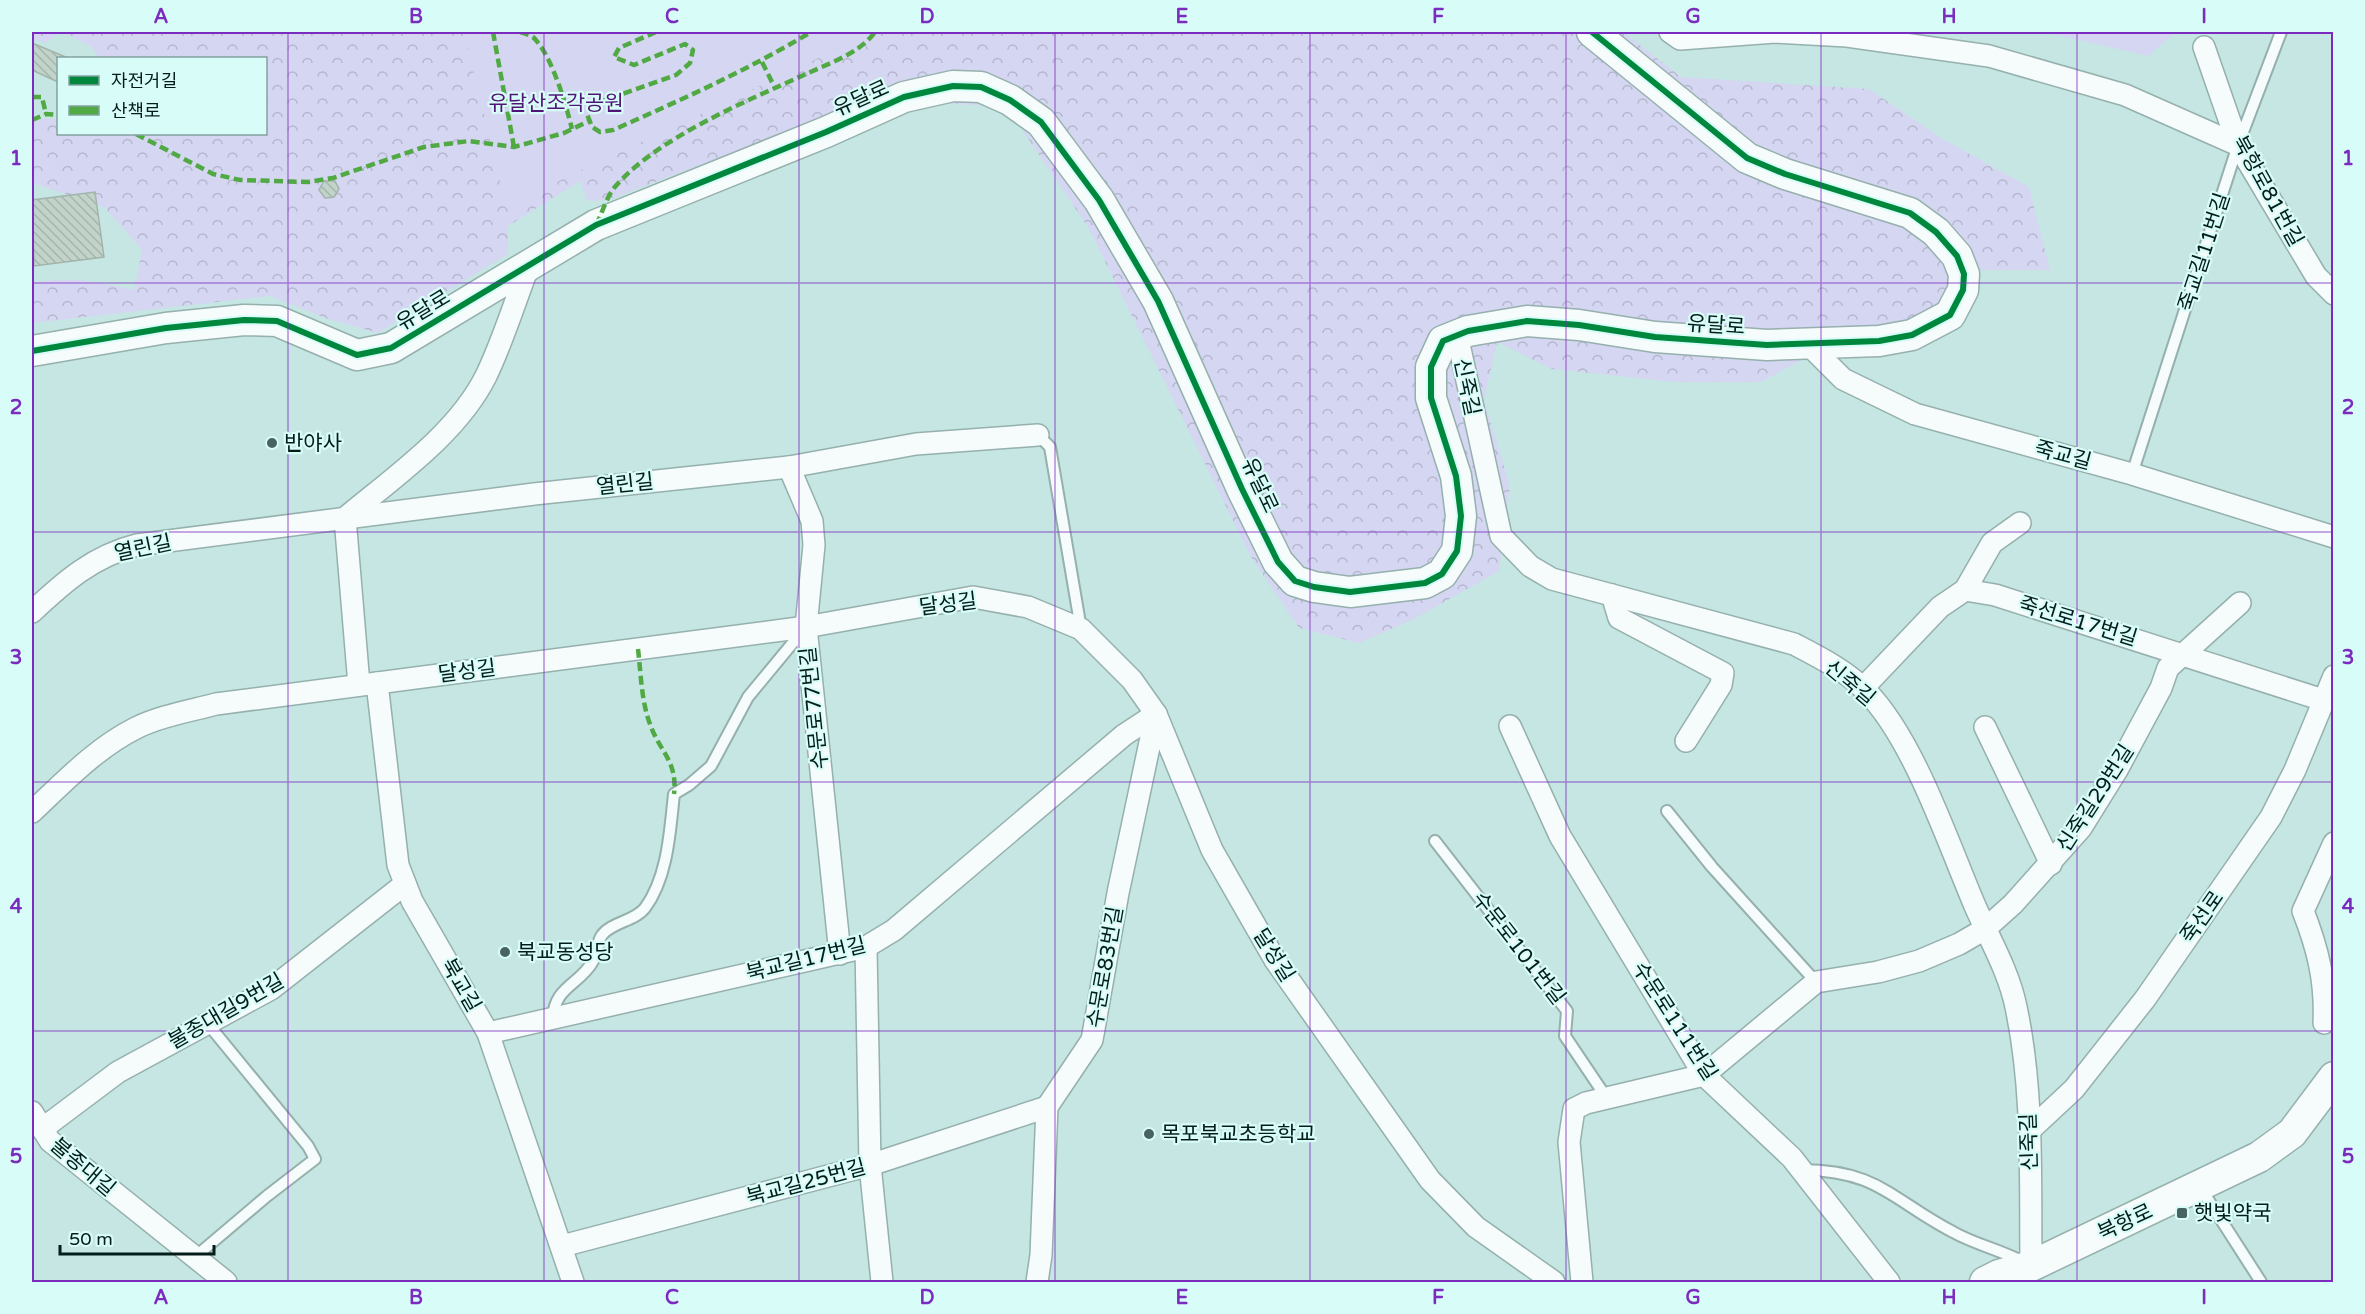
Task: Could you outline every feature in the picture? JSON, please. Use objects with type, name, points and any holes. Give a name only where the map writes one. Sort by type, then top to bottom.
[{"type":"street","name":"유달로","points":[[32,351],[147,331],[244,320],[277,321],[357,355],[391,348],[596,225],[826,132],[904,97],[953,86],[981,87],[1010,100],[1041,122],[1099,200],[1158,301],[1242,489],[1278,562],[1295,581],[1314,587],[1350,592],[1425,583],[1442,574],[1457,551],[1461,516],[1456,476],[1431,398],[1431,367],[1443,341],[1468,331],[1527,321],[1579,325],[1666,338],[1767,345],[1880,341],[1912,335],[1950,315],[1963,290],[1964,274],[1957,256],[1936,232],[1910,213],[1785,174],[1747,158],[1592,32]]},
{"type":"street","points":[[1670,32],[1680,39],[1775,32],[1847,36],[1996,58],[2070,77],[2125,95],[2238,145]]},
{"type":"street","name":"북항로81번길","points":[[2204,47],[2238,145],[2316,276],[2334,294]]},
{"type":"street","points":[[345,518],[440,435],[465,407],[485,376],[529,265]]},
{"type":"street","name":"신죽길","points":[[1457,336],[1502,536],[1530,566],[1552,579],[1794,644],[1821,658],[1863,688],[1893,724],[1916,770],[2016,1005],[2026,1072],[2030,1130],[2006,1276]]},
{"type":"street","name":"죽교길","points":[[1809,344],[1842,379],[1915,414],[2132,474],[2334,537]]},
{"type":"street","name":"열린길","points":[[32,612],[76,572],[113,551],[137,545],[534,494],[789,467],[927,443],[1038,435]]},
{"type":"street","name":"수문로77번길","points":[[789,467],[812,521],[814,545],[806,627],[840,954]]},
{"type":"street","name":"북교길","points":[[345,518],[368,684],[398,865],[405,884],[488,1033],[573,1282]]},
{"type":"street","points":[[1863,688],[1940,607],[1965,590],[1992,543],[2020,523]]},
{"type":"street","name":"죽선로17번길","points":[[1965,590],[1995,595],[2326,700]]},
{"type":"street","points":[[1612,595],[1619,618],[1724,673],[1721,685],[1686,741]]},
{"type":"street","name":"달성길","points":[[32,812],[71,775],[112,742],[138,727],[216,704],[806,627],[973,597],[1028,607],[1082,629],[1132,680],[1156,714],[1212,850],[1275,960],[1430,1180],[1476,1227],[1554,1282]]},
{"type":"street","name":"신죽길29번길","points":[[1816,982],[1878,972],[1919,961],[1959,944],[1985,929],[2013,904],[2081,828],[2117,770],[2161,688],[2168,668],[2240,603]]},
{"type":"street","name":"죽선로","points":[[2030,1130],[2074,1089],[2145,999],[2265,826],[2295,770],[2326,700],[2334,676]]},
{"type":"street","name":"북교길17번길","points":[[488,1033],[866,947],[894,930],[1124,735],[1156,714]]},
{"type":"street","name":"수문로83번길","points":[[1047,1107],[1092,1040],[1118,892],[1156,714]]},
{"type":"street","name":"수문로111번길","points":[[1510,726],[1560,836],[1704,1074],[1801,1170],[1889,1282]]},
{"type":"street","points":[[1985,727],[2051,864]]},
{"type":"street","points":[[2324,1023],[2325,993],[2322,967],[2303,911],[2334,843]]},
{"type":"street","name":"불종대길9번길","points":[[37,1121],[118,1072],[271,989],[405,884]]},
{"type":"street","points":[[866,947],[870,1165],[882,1282]]},
{"type":"street","points":[[1582,1282],[1569,1142],[1574,1109],[1606,1097],[1704,1074],[1816,982]]},
{"type":"street","name":"북항로","points":[[2006,1276],[2241,1168],[2284,1140],[2305,1118],[2334,1077]]},
{"type":"street","points":[[1037,1282],[1041,1255],[1047,1107]]},
{"type":"street","name":"북교길25번길","points":[[562,1246],[870,1165],[1047,1107]]},
{"type":"street","name":"불종대길","points":[[37,1121],[50,1142],[226,1282]]},
{"type":"lane","points":[[1887,32],[1922,46]]},
{"type":"lane","name":"죽교길11번길","points":[[2132,474],[2238,145],[2281,32]]},
{"type":"lane","name":"열린길","points":[[1038,435],[1050,447],[1082,629]]},
{"type":"lane","points":[[553,1019],[553,1005],[559,995],[592,962],[603,934],[644,910],[651,897],[661,874],[669,838],[674,794],[689,785],[711,766],[748,697],[806,627]]},
{"type":"lane","points":[[1667,811],[1712,867],[1816,982]]},
{"type":"lane","name":"수문로101번길","points":[[1435,841],[1567,1011],[1565,1036],[1606,1097]]},
{"type":"lane","points":[[195,1257],[267,1196],[315,1160],[308,1146],[208,1024]]},
{"type":"lane","points":[[1801,1170],[1843,1173],[1872,1181],[1939,1225],[1967,1240],[2005,1252],[2006,1276]]},
{"type":"lane","points":[[2200,1187],[2261,1282]]},
{"type":"green space","points":[[32,32],[59,32],[46,43],[32,39]]},
{"type":"green space","points":[[63,32],[464,32],[506,205],[873,32],[1623,32],[1681,77],[1869,89],[1941,138],[2029,187],[2050,270],[1980,270],[1931,338],[1833,343],[1761,382],[1674,382],[1552,369],[1497,342],[1484,400],[1510,487],[1499,571],[1414,619],[1359,643],[1299,628],[1251,557],[1088,227],[1006,106],[916,103],[702,164],[609,200],[587,201],[580,181],[508,226],[508,254],[378,333],[328,319],[270,296],[32,323],[32,283],[83,280],[134,290],[142,250],[104,207],[32,183],[32,118],[57,119],[57,135],[267,135],[267,57],[98,57],[92,47]]},
{"type":"green space","name":"유달산조각공원","points":[[464,32],[873,32],[506,206]]},
{"type":"green space","points":[[2044,32],[2176,32],[2148,56]]},
{"type":"building","points":[[32,43],[66,57],[57,57],[57,82],[32,70]]},
{"type":"building","points":[[324,181],[335,181],[339,189],[334,197],[325,198],[319,190]]},
{"type":"building","points":[[95,192],[104,257],[34,266],[32,200]]},
{"type":"marked path","points":[[493,32],[514,147]]},
{"type":"marked path","points":[[520,32],[533,37],[546,56],[557,81],[572,129]]},
{"type":"marked path","points":[[656,32],[619,48],[614,57],[634,65],[685,44],[693,50],[690,63],[676,75],[594,104],[587,114],[592,127],[600,132],[613,130],[689,96],[739,72],[811,32]]},
{"type":"marked path","points":[[596,225],[614,188],[653,153],[704,122],[844,57],[861,46],[875,32]]},
{"type":"marked path","points":[[762,62],[775,88]]},
{"type":"marked path","points":[[32,97],[42,97],[46,114]]},
{"type":"marked path","points":[[32,120],[46,114],[57,115]]},
{"type":"marked path","points":[[138,135],[213,174],[240,180],[308,182],[333,178],[424,147],[469,141],[514,147],[564,133],[589,121]]},
{"type":"marked path","points":[[638,649],[647,715],[671,764],[674,794]]},
{"type":"cycle path","points":[[32,351],[166,328],[244,320],[277,321],[357,355],[391,348],[596,225],[826,132],[904,97],[953,86],[981,87],[1010,100],[1041,122],[1099,200],[1158,301],[1242,489],[1278,562],[1295,581],[1314,587],[1350,592],[1425,583],[1442,574],[1457,551],[1461,516],[1456,476],[1431,398],[1431,367],[1443,341],[1468,331],[1527,321],[1579,325],[1655,337],[1767,345],[1879,341],[1912,335],[1950,315],[1963,290],[1964,274],[1957,256],[1936,232],[1910,213],[1785,174],[1747,158],[1592,32]]},
{"type":"place","name":"반야사","points":[[272,443]]},
{"type":"place","name":"북교동성당","points":[[505,952]]},
{"type":"place","name":"목포북교초등학교","points":[[1149,1134]]},
{"type":"place","name":"햇빛약국","points":[[2182,1213]]}]
